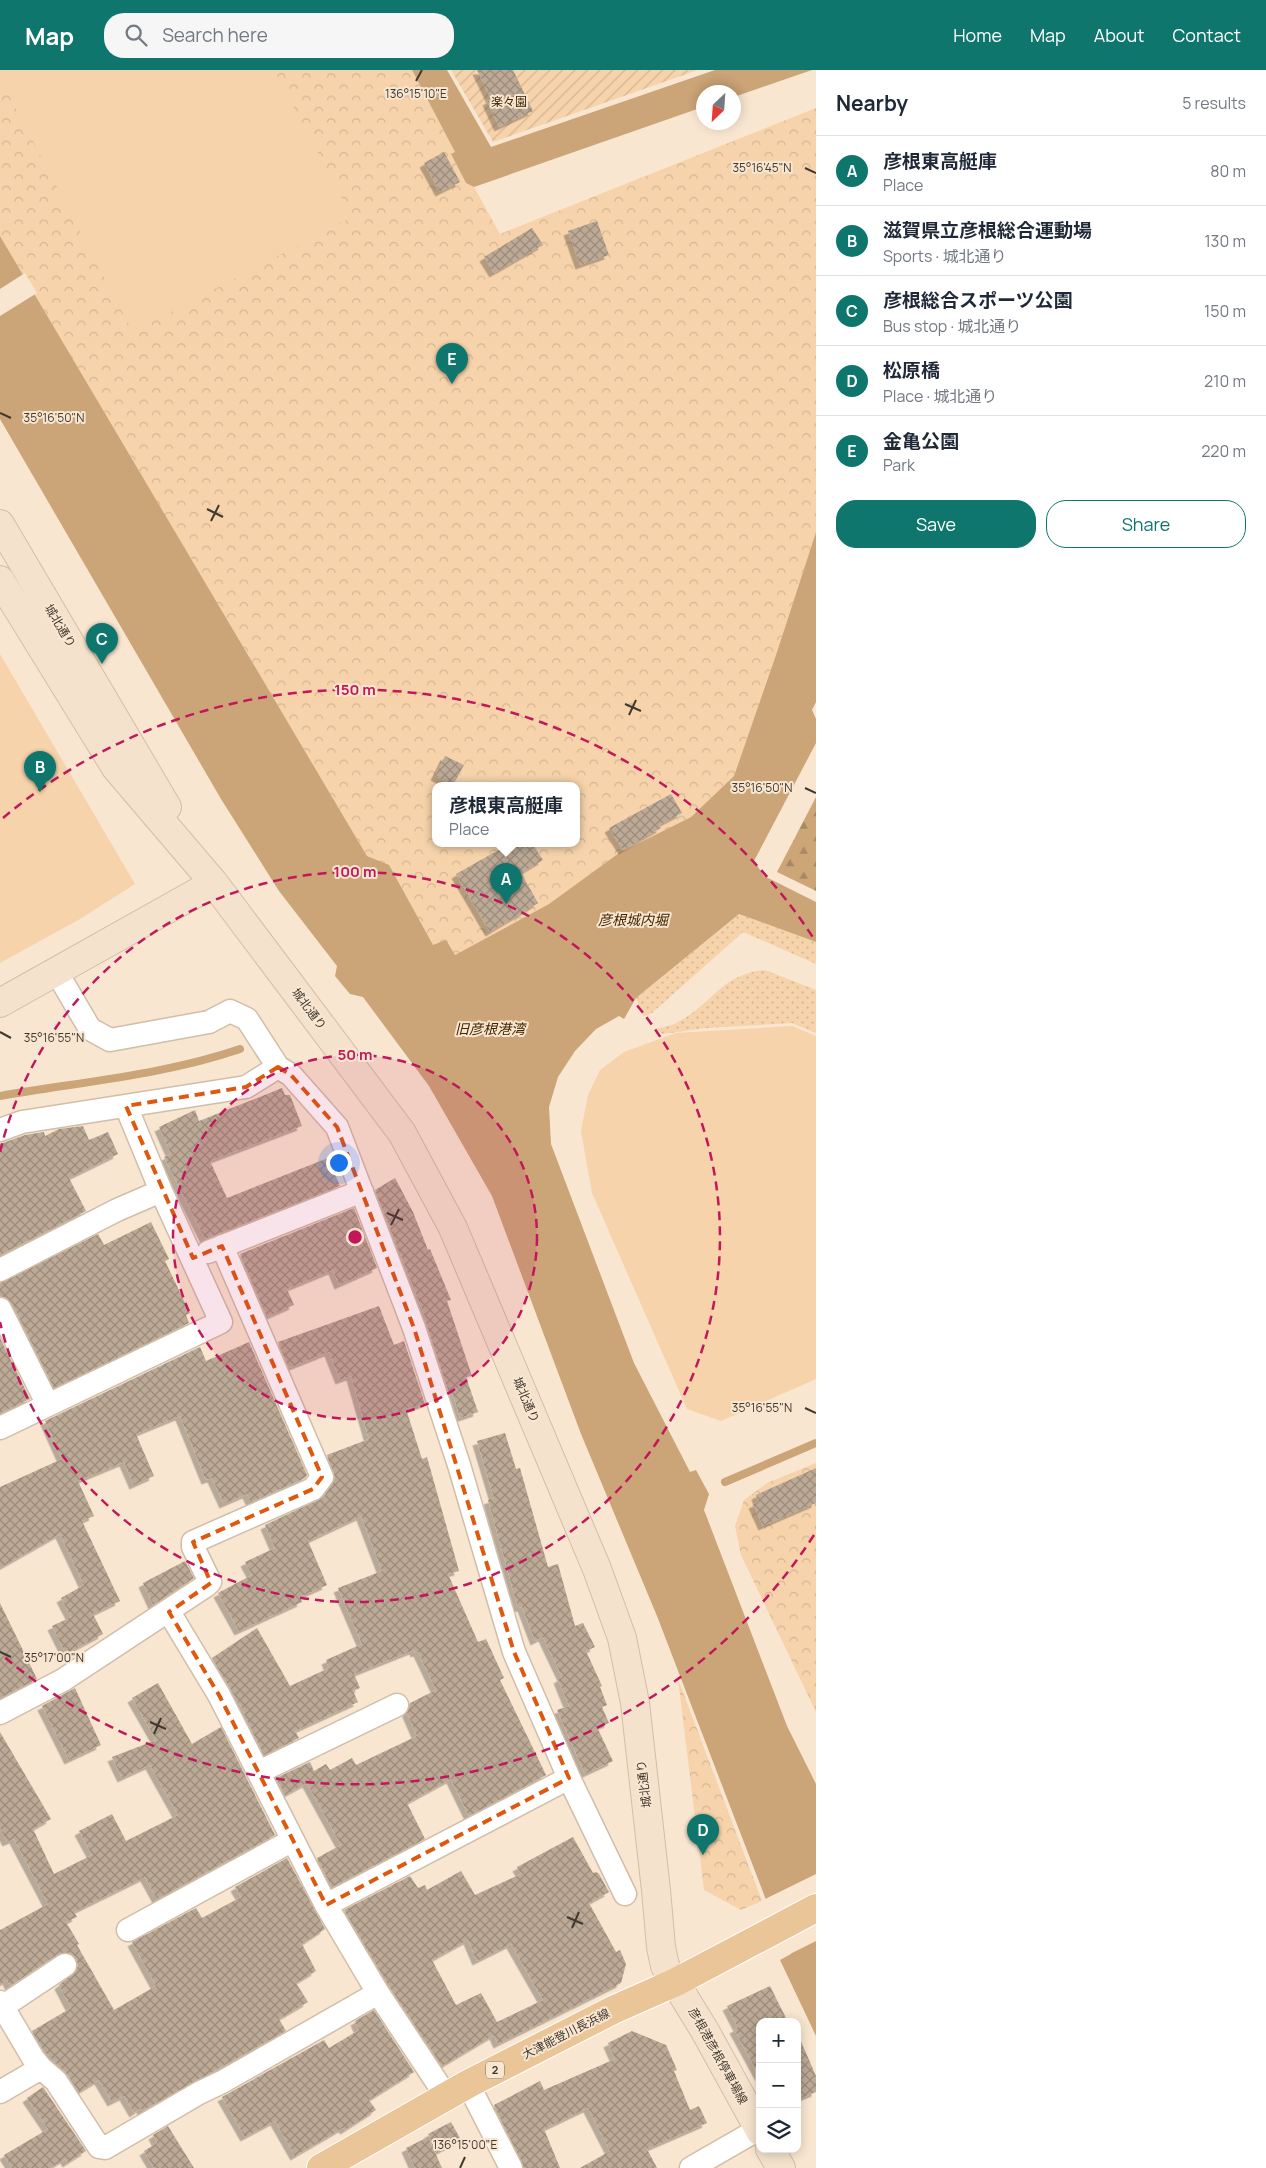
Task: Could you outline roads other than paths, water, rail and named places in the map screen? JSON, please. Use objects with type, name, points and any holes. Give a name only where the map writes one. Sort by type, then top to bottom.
[{"type":"main road","name":"城北通り","points":[[0,524],[214,883]]},
{"type":"main road","name":"城北通り","points":[[0,580],[116,768],[214,883],[402,1133],[453,1228],[596,1569],[622,1638],[635,1703],[656,1890],[660,1947],[665,1966],[676,1982]]},
{"type":"main road","points":[[0,1003],[214,883]]},
{"type":"main road","name":"大津能登川長浜線","points":[[321,2168],[457,2090],[613,2010],[676,1982],[816,1908]]},
{"type":"main road","name":"彦根港彦根停車場線","points":[[676,1982],[756,2123]]},
{"type":"main road","name":"彦根港彦根停車場線","points":[[773,2153],[781,2168]]},
{"type":"street","points":[[56,971],[90,1029],[110,1040],[209,1022],[230,1011],[247,1019],[278,1068],[291,1075],[336,1127],[414,1328],[456,1455],[514,1652],[569,1778],[625,1894]]},
{"type":"street","points":[[0,1130],[22,1122],[246,1087],[278,1068]]},
{"type":"street","points":[[0,1428],[221,1322],[161,1191],[126,1106]]},
{"type":"street","points":[[0,1270],[117,1210],[161,1191]]},
{"type":"street","points":[[193,1258],[362,1191]]},
{"type":"street","points":[[0,1713],[63,1680],[208,1585],[210,1582],[192,1547],[193,1542],[313,1489],[322,1477],[222,1246]]},
{"type":"street","points":[[0,1309],[48,1405]]},
{"type":"street","points":[[168,1612],[219,1695],[326,1904],[378,1993],[457,2090],[512,2168]]},
{"type":"street","points":[[260,1772],[397,1705]]},
{"type":"street","points":[[326,1904],[569,1778]]},
{"type":"street","points":[[128,1930],[293,1840]]},
{"type":"street","points":[[65,1965],[1,2005],[41,2068],[56,2081],[99,2147],[105,2148],[378,1993]]},
{"type":"street","points":[[0,2092],[41,2068]]},
{"type":"street","points":[[691,2168],[756,2139]]},
{"type":"water","points":[[412,70],[447,70],[491,147],[715,70],[812,70],[741,95],[741,85],[696,85],[696,109],[474,187],[466,183],[451,154],[455,152]]},
{"type":"water","name":"旧彦根港湾","points":[[0,236],[367,856],[389,865],[433,945],[446,940],[455,955],[549,904],[619,853],[691,817],[734,776],[816,532],[816,702],[812,710],[816,719],[816,743],[754,861],[764,876],[816,902],[816,942],[739,914],[636,998],[624,1019],[619,1016],[596,1029],[575,1051],[558,1077],[549,1107],[551,1144],[634,1363],[690,1472],[696,1470],[709,1494],[704,1510],[787,1726],[816,1784],[816,2036],[780,1960],[791,1954],[768,1905],[657,1616],[581,1434],[492,1196],[429,1086],[363,997],[350,994],[335,976],[337,966],[279,891],[221,799],[0,419]]},
{"type":"waterway","points":[[0,1096],[152,1072],[240,1049]]},
{"type":"waterway","points":[[725,1482],[816,1443]]},
{"type":"place","name":"金亀公園","points":[[452,384]]},
{"type":"place","name":"彦根総合スポーツ公園","points":[[102,664]]},
{"type":"place","name":"滋賀県立彦根総合運動場","points":[[40,792]]},
{"type":"place","name":"彦根東高艇庫","points":[[506,904]]},
{"type":"place","name":"松原橋","points":[[703,1855]]},
{"type":"park label","name":"楽々園","points":[[509,102]]},
{"type":"water label","name":"彦根城内堀","points":[[633,920]]}]
